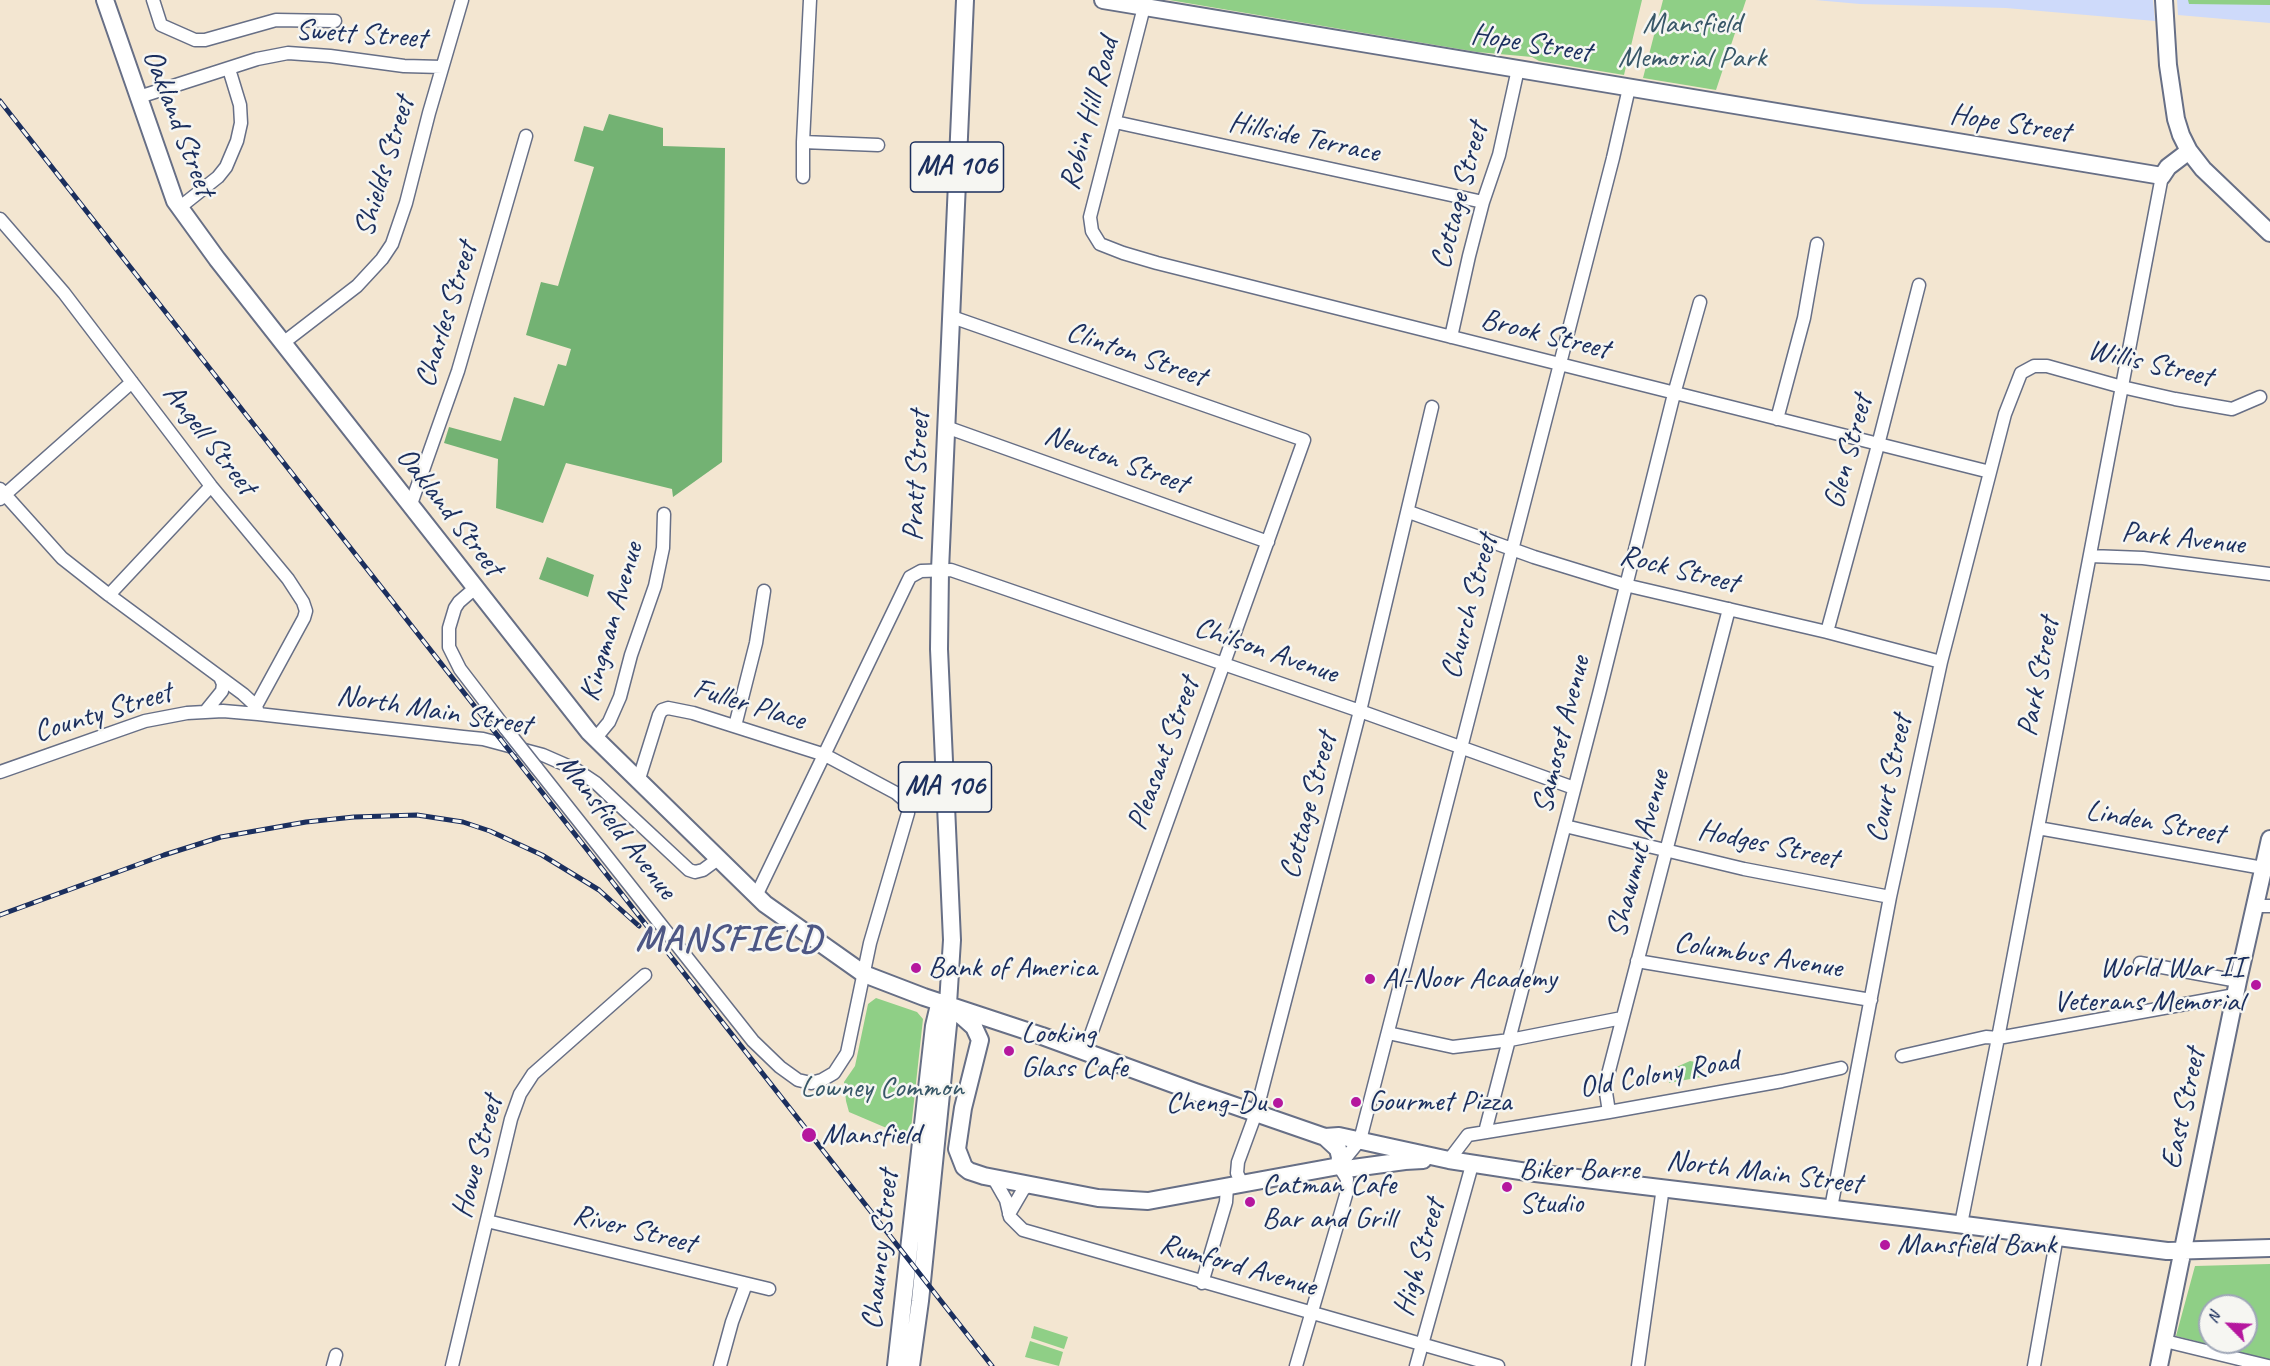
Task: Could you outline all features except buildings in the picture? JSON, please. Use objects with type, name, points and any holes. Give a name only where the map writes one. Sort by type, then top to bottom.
[{"type":"main road","name":"Oakland Street","points":[[105,0],[165,176],[179,208],[474,589],[595,739],[638,782],[756,896],[864,974]]},
{"type":"main road","name":"Pratt Street","points":[[940,570],[965,0]]},
{"type":"main road","name":"Hope Street","points":[[1103,0],[2162,176]]},
{"type":"main road","points":[[2164,0],[2172,99],[2176,119],[2189,151],[2203,170],[2270,233]]},
{"type":"main road","points":[[2162,176],[2168,167],[2189,151]]},
{"type":"main road","name":"Chauncy Street","points":[[911,1366],[920,1301],[948,1027],[952,940],[939,649],[940,570]]},
{"type":"main road","name":"East Street","points":[[2159,1366],[2236,988],[2262,906],[2263,868],[2270,839]]},
{"type":"main road","name":"North Main Street","points":[[864,974],[1325,1137],[1339,1136],[1472,1164],[2167,1251],[2270,1248]]},
{"type":"main road","points":[[948,1004],[974,1027],[980,1040]]},
{"type":"main road","name":"Chauncy Street","points":[[896,1366],[934,1026],[938,1009],[948,1004]]},
{"type":"main road","points":[[1019,1029],[991,1029],[980,1040],[963,1108],[957,1149],[960,1161],[969,1171],[994,1179],[1124,1201],[1148,1201],[1339,1166],[1346,1169],[1405,1161],[1449,1160]]},
{"type":"main road","points":[[1325,1137],[1338,1149],[1339,1166]]},
{"type":"street","points":[[153,0],[161,25],[195,40],[205,40],[276,20],[335,21]]},
{"type":"street","name":"Shields Street","points":[[283,343],[357,286],[382,259],[392,244],[406,203],[462,0]]},
{"type":"street","points":[[803,177],[802,142],[810,0]]},
{"type":"street","name":"Robin Hill Road","points":[[1094,235],[1090,217],[1144,7]]},
{"type":"street","name":"Swett Street","points":[[139,96],[257,59],[288,53],[404,66],[442,67]]},
{"type":"street","points":[[179,208],[226,168],[237,141],[242,123],[240,105],[229,69]]},
{"type":"street","name":"Cottage Street","points":[[1451,337],[1483,202],[1499,155],[1518,69]]},
{"type":"street","name":"Church Street","points":[[1360,1140],[1560,365],[1629,87]]},
{"type":"street","name":"Hillside Terrace","points":[[1115,122],[1483,202]]},
{"type":"street","name":"Charles Street","points":[[411,507],[458,371],[526,136]]},
{"type":"street","points":[[802,142],[878,145]]},
{"type":"street","name":"Park Street","points":[[1961,1224],[2162,176]]},
{"type":"street","name":"Angell Street","points":[[0,219],[64,293],[211,486],[288,579],[305,607],[304,618],[257,710]]},
{"type":"street","name":"Brook Street","points":[[1094,235],[1100,244],[1157,263],[1990,472]]},
{"type":"street","points":[[1777,419],[1804,318],[1817,244]]},
{"type":"street","name":"Glen Street","points":[[1827,632],[1919,285]]},
{"type":"street","name":"Samoset Avenue","points":[[1485,1132],[1674,394],[1701,302]]},
{"type":"street","name":"Clinton Street","points":[[952,317],[1304,440]]},
{"type":"street","name":"Willis Street","points":[[2026,369],[2034,366],[2048,366],[2122,387],[2232,409],[2260,397]]},
{"type":"street","name":"Court Street","points":[[1831,1208],[1890,897],[1941,662],[2005,414],[2019,378],[2026,369]]},
{"type":"street","points":[[132,382],[2,494],[50,546],[109,595],[220,677],[257,710]]},
{"type":"street","name":"Cottage Street","points":[[1202,1283],[1226,1202],[1234,1186],[1238,1162],[1256,1113],[1360,711],[1432,407]]},
{"type":"street","name":"Newton Street","points":[[946,427],[1268,542]]},
{"type":"street","name":"Pleasant Street","points":[[1085,1051],[1304,440]]},
{"type":"street","points":[[109,595],[211,486]]},
{"type":"street","name":"Rock Street","points":[[1408,512],[1534,557],[1625,585],[1827,632],[1941,662]]},
{"type":"street","name":"Kingman Avenue","points":[[595,739],[609,722],[620,697],[631,655],[655,586],[663,548],[664,514]]},
{"type":"street","name":"Park Avenue","points":[[2090,556],[2143,558],[2270,574]]},
{"type":"street","name":"Chilson Avenue","points":[[940,570],[951,570],[1360,711],[1574,788]]},
{"type":"street","name":"Pratt Street","points":[[756,896],[910,577],[921,571],[940,570]]},
{"type":"street","name":"Mansfield Avenue","points":[[474,589],[455,608],[449,628],[449,646],[460,669],[747,1033],[789,1075],[811,1083],[834,1073],[841,1065],[847,1053],[864,974]]},
{"type":"street","points":[[735,726],[752,662],[764,591]]},
{"type":"street","name":"Shawmut Avenue","points":[[1609,1112],[1605,1086],[1729,609]]},
{"type":"street","points":[[206,712],[222,691],[223,684],[220,677]]},
{"type":"street","name":"Fuller Place","points":[[638,782],[658,719],[664,709],[685,711],[825,755],[896,793],[909,804],[864,974]]},
{"type":"street","name":"County Street","points":[[0,772],[145,721],[206,712],[257,710]]},
{"type":"street","name":"North Main Street","points":[[257,710],[483,740],[543,755],[596,783],[688,870],[695,872],[703,870],[718,859]]},
{"type":"street","name":"Hodges Street","points":[[1565,826],[1744,869],[1890,897]]},
{"type":"street","name":"Linden Street","points":[[2038,828],[2263,868]]},
{"type":"street","name":"Columbus Avenue","points":[[1636,961],[1871,1000]]},
{"type":"street","points":[[2140,963],[2236,988]]},
{"type":"street","name":"Howe Street","points":[[452,1366],[511,1119],[520,1094],[533,1074],[645,975]]},
{"type":"street","points":[[1902,1056],[1986,1037],[1998,1038],[2236,988]]},
{"type":"street","points":[[1388,1033],[1453,1047],[1510,1040],[1622,1018]]},
{"type":"street","name":"Old Colony Road","points":[[1485,1132],[1782,1081],[1841,1068]]},
{"type":"street","points":[[1449,1160],[1468,1135],[1485,1132]]},
{"type":"street","points":[[1296,1366],[1346,1195],[1347,1179],[1339,1166],[1360,1140]]},
{"type":"street","name":"High Street","points":[[1416,1366],[1472,1164]]},
{"type":"street","name":"Rumford Avenue","points":[[994,1179],[1006,1200],[1009,1214],[1023,1230],[1498,1366]]},
{"type":"street","points":[[1009,1214],[1028,1185]]},
{"type":"street","points":[[1638,1366],[1663,1187]]},
{"type":"street","name":"River Street","points":[[487,1221],[769,1289]]},
{"type":"street","points":[[2034,1366],[2057,1236]]},
{"type":"street","points":[[720,1366],[732,1322],[746,1284]]},
{"type":"street","points":[[2165,1341],[2268,1366]]},
{"type":"shaded area","points":[[1815,0],[2153,0],[2155,21],[2006,8],[1860,4]]},
{"type":"shaded area","points":[[2177,0],[2270,0],[2270,23],[2178,15]]},
{"type":"green space","name":"Mansfield Memorial Park","points":[[1169,0],[1642,0],[1624,75],[1539,61],[1532,57],[1477,52]]},
{"type":"green space","name":"Mansfield Memorial Park","points":[[1663,0],[1746,0],[1716,90],[1643,78]]},
{"type":"green space","points":[[2188,0],[2270,0],[2270,5],[2189,4]]},
{"type":"green space","points":[[609,114],[663,128],[663,146],[725,148],[722,462],[673,497],[672,489],[566,463],[543,523],[496,508],[498,459],[444,443],[449,427],[501,441],[514,397],[544,406],[558,364],[566,366],[571,349],[526,335],[541,282],[558,286],[594,167],[574,161],[584,126],[603,131]]},
{"type":"green space","points":[[547,557],[594,575],[588,597],[539,579]]},
{"type":"green space","name":"Lowney Common","points":[[876,998],[917,1012],[923,1019],[910,1138],[849,1112],[846,1101],[844,1082],[855,1066],[868,1004]]},
{"type":"green space","points":[[1690,1061],[1701,1066],[1703,1071],[1701,1077],[1669,1083],[1672,1069]]},
{"type":"green space","points":[[2270,1264],[2270,1360],[2246,1354],[2258,1354],[2258,1294],[2198,1294],[2198,1342],[2176,1336],[2195,1266]]},
{"type":"green space","points":[[1034,1326],[1068,1337],[1064,1349],[1031,1338]]},
{"type":"green space","points":[[1030,1341],[1063,1352],[1059,1366],[1025,1357]]},
{"type":"railway","points":[[0,101],[992,1366]]},
{"type":"railway","points":[[0,915],[164,855],[221,837],[306,822],[354,817],[417,815],[463,822],[490,831],[542,855],[599,890],[639,926]]},
{"type":"place","name":"Bank of America","points":[[916,968]]},
{"type":"place","name":"Al-Noor Academy","points":[[1370,979]]},
{"type":"place","name":"World War II Veterans Memorial","points":[[2256,985]]},
{"type":"place","name":"Looking Glass Cafe","points":[[1009,1051]]},
{"type":"place","name":"Gourmet Pizza","points":[[1356,1102]]},
{"type":"place","name":"Cheng-Du","points":[[1278,1103]]},
{"type":"place","name":"Mansfield","points":[[809,1135]]},
{"type":"place","name":"Biker Barre Studio","points":[[1507,1187]]},
{"type":"place","name":"Catman Cafe Bar and Grill","points":[[1250,1202]]},
{"type":"place","name":"Mansfield Bank","points":[[1885,1245]]},
{"type":"district","name":"MANSFIELD","points":[[729,941]]}]
